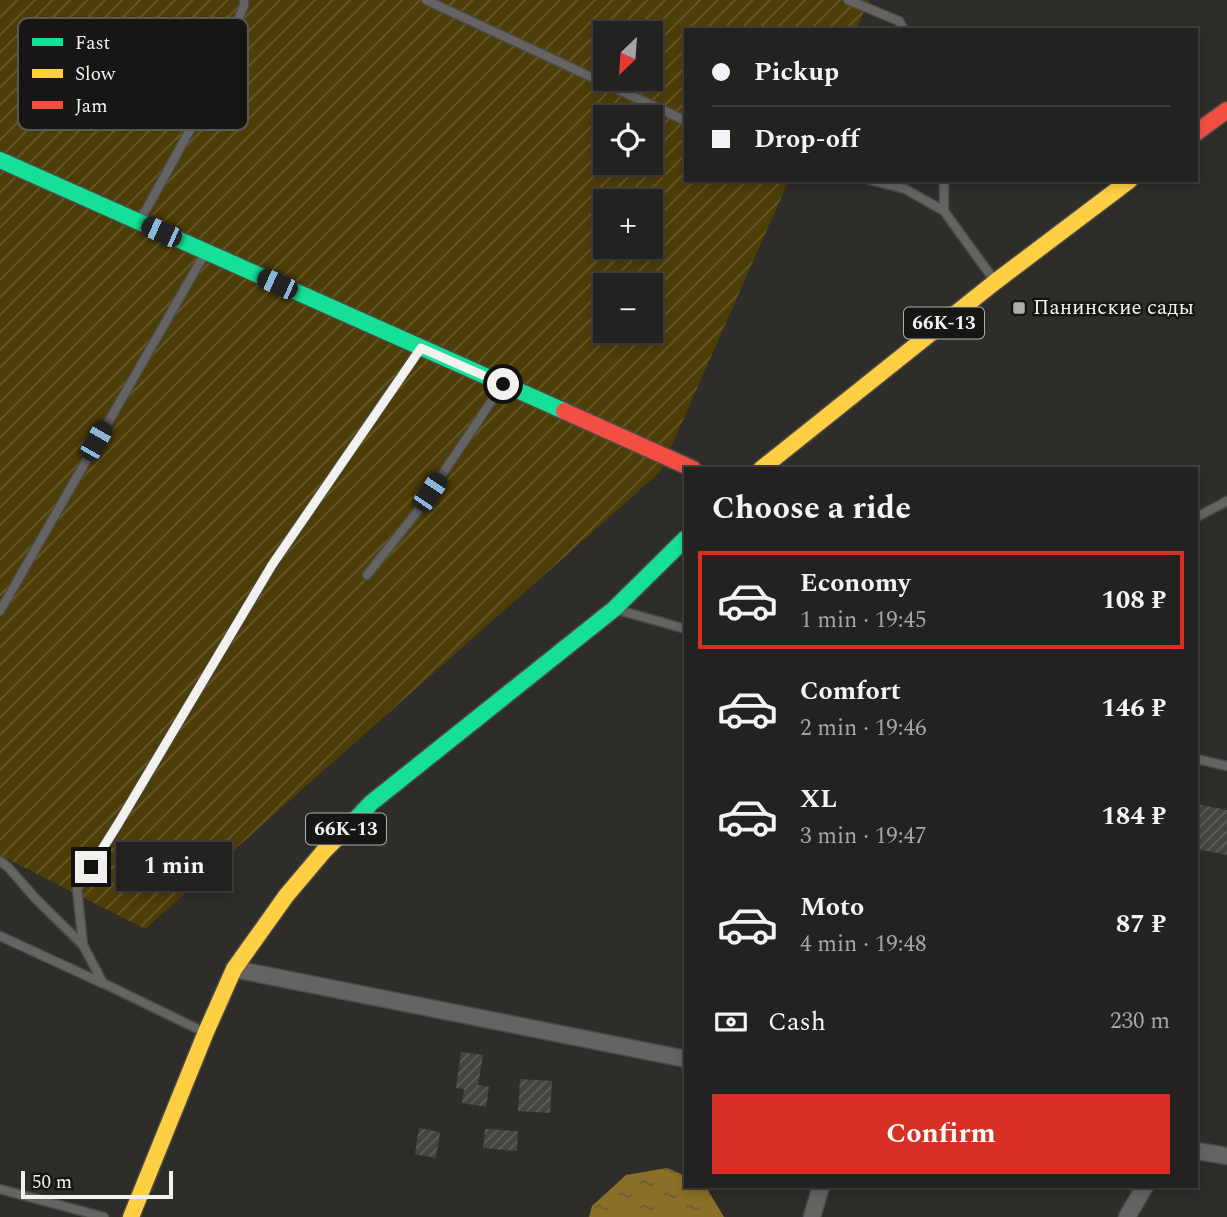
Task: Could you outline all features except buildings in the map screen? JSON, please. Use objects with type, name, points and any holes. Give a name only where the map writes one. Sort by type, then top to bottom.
[{"type":"main road","points":[[1198,131],[1227,110]]},
{"type":"main road","points":[[0,160],[689,467]]},
{"type":"main road","name":"66К-13","points":[[764,467],[995,282],[1127,182]]},
{"type":"main road","name":"66К-13","points":[[131,1217],[234,969],[286,896],[324,851],[371,803],[614,609],[684,540]]},
{"type":"street","points":[[234,969],[684,1059]]},
{"type":"street","points":[[1198,1151],[1227,1156]]},
{"type":"street","points":[[812,1217],[820,1188]]},
{"type":"street","points":[[1127,1217],[1144,1188]]},
{"type":"lane","points":[[238,18],[244,0]]},
{"type":"lane","points":[[426,0],[684,120]]},
{"type":"lane","points":[[848,0],[899,21],[903,28]]},
{"type":"lane","points":[[139,222],[189,130]]},
{"type":"lane","points":[[878,182],[905,189],[944,211],[995,282]]},
{"type":"lane","points":[[944,182],[944,211]]},
{"type":"lane","points":[[0,611],[206,251]]},
{"type":"lane","points":[[83,945],[77,889],[272,565],[421,348]]},
{"type":"lane","points":[[367,575],[416,513],[503,384]]},
{"type":"lane","points":[[1198,516],[1227,501]]},
{"type":"lane","points":[[614,609],[684,628]]},
{"type":"lane","points":[[1198,759],[1227,766]]},
{"type":"lane","points":[[0,861],[83,945],[103,983]]},
{"type":"lane","points":[[0,936],[206,1032]]},
{"type":"lane","points":[[0,1189],[104,1217]]},
{"type":"shaded area","points":[[0,0],[869,0],[857,28],[684,28],[684,182],[788,182],[660,472],[145,929],[0,855]]},
{"type":"water","points":[[667,1168],[684,1175],[684,1188],[707,1188],[724,1217],[589,1217],[592,1206],[626,1175]]},
{"type":"traffic: fast","points":[[0,160],[564,411]]},
{"type":"traffic: fast","points":[[351,824],[371,803],[614,609],[684,540]]},
{"type":"traffic: slow","points":[[764,467],[995,282],[1127,182]]},
{"type":"traffic: slow","points":[[131,1217],[234,969],[286,896],[351,824]]},
{"type":"traffic: jam","points":[[1198,131],[1227,110]]},
{"type":"traffic: jam","points":[[564,411],[689,467]]},
{"type":"place","name":"Панинские сады","points":[[1019,308]]},
{"type":"route","points":[[91,867],[272,565],[421,348],[503,384]]}]
